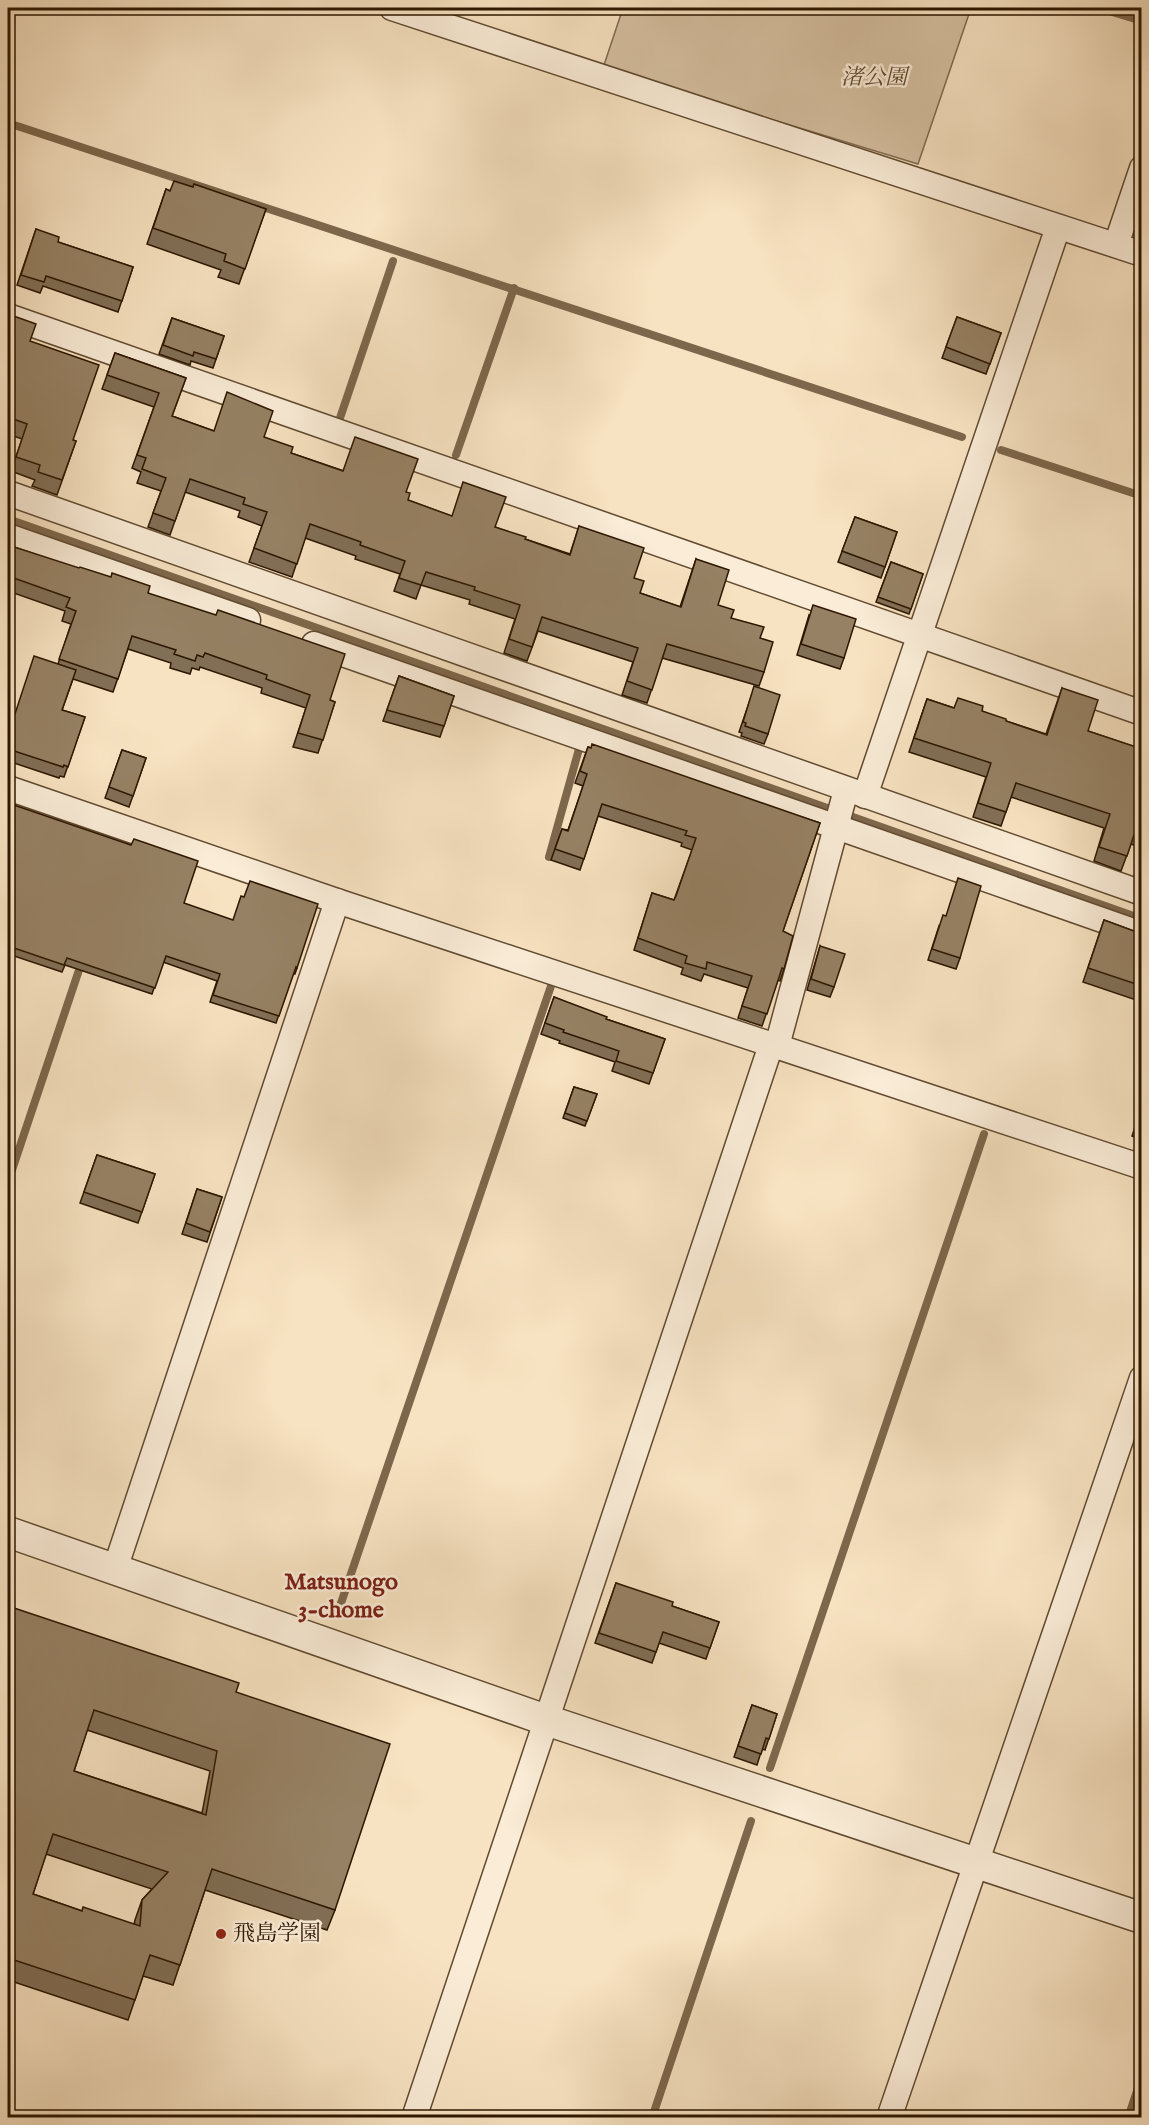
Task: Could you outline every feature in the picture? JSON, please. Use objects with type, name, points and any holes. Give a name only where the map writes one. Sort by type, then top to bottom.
[{"type":"street","points":[[392,8],[1142,254]]},
{"type":"street","points":[[1116,245],[1142,168]]},
{"type":"street","points":[[414,2118],[774,1046],[846,807],[919,636],[1058,227]]},
{"type":"street","points":[[8,316],[1142,713]]},
{"type":"street","points":[[8,493],[846,807],[1142,934]]},
{"type":"street","points":[[8,536],[265,627]]},
{"type":"street","points":[[299,638],[846,807],[1142,893]]},
{"type":"street","points":[[8,788],[337,901],[1142,1167]]},
{"type":"street","points":[[115,1569],[337,901]]},
{"type":"street","points":[[889,2118],[1142,1378]]},
{"type":"street","points":[[8,1532],[546,1720],[1142,1918]]},
{"type":"green space","name":"渚公園","points":[[623,8],[971,8],[918,164],[603,68]]},
{"type":"building","points":[[174,181],[193,187],[194,184],[266,209],[245,269],[224,261],[226,254],[153,228],[166,189],[170,191]]},
{"type":"building","points":[[36,229],[59,237],[58,242],[133,267],[122,301],[46,276],[44,282],[21,275]]},
{"type":"building","points":[[8,314],[36,324],[30,341],[99,365],[62,480],[38,472],[40,465],[16,457],[27,424],[8,417]]},
{"type":"building","points":[[957,317],[1001,333],[990,364],[946,347]]},
{"type":"building","points":[[172,318],[224,336],[216,359],[194,352],[193,356],[163,345]]},
{"type":"building","points":[[115,353],[186,378],[172,416],[214,431],[227,392],[273,411],[264,437],[293,447],[291,453],[343,471],[355,437],[418,459],[406,492],[410,493],[408,500],[452,516],[463,482],[506,497],[495,527],[526,537],[525,539],[570,555],[579,526],[644,548],[634,578],[644,581],[640,593],[681,607],[696,559],[729,570],[718,605],[734,610],[731,618],[764,627],[760,638],[773,642],[764,672],[667,644],[652,690],[627,681],[638,648],[542,617],[532,647],[509,639],[520,605],[474,590],[475,587],[426,572],[421,585],[399,578],[405,561],[360,545],[361,542],[310,524],[297,564],[254,548],[267,512],[243,504],[245,498],[190,479],[175,521],[153,513],[166,478],[142,469],[146,458],[137,455],[159,393],[107,375]]},
{"type":"building","points":[[855,517],[897,532],[885,567],[842,551]]},
{"type":"building","points":[[8,545],[111,577],[112,573],[150,586],[148,593],[216,615],[218,610],[345,654],[330,700],[335,702],[323,740],[298,733],[310,695],[266,679],[267,675],[205,653],[203,657],[197,655],[195,661],[174,654],[176,650],[132,636],[118,679],[59,659],[76,611],[66,607],[70,598],[8,576]]},
{"type":"building","points":[[891,562],[923,574],[911,609],[878,597]]},
{"type":"building","points":[[813,605],[856,619],[844,658],[801,644]]},
{"type":"building","points":[[34,656],[76,670],[62,710],[85,717],[68,767],[8,749],[8,735]]},
{"type":"building","points":[[399,676],[454,696],[444,726],[387,710]]},
{"type":"building","points":[[754,686],[780,695],[768,734],[745,726],[746,723],[743,722]]},
{"type":"building","points":[[1062,688],[1098,700],[1088,731],[1142,749],[1142,831],[1136,829],[1127,856],[1099,847],[1110,814],[1016,783],[1006,812],[978,803],[991,763],[914,738],[927,699],[954,708],[958,698],[983,706],[982,711],[1006,719],[1006,721],[1047,735]]},
{"type":"building","points":[[592,744],[820,823],[783,931],[793,936],[784,969],[782,968],[767,1014],[742,1006],[752,976],[707,962],[706,969],[685,963],[687,956],[638,938],[652,893],[674,900],[696,838],[685,835],[687,831],[602,804],[584,859],[555,849],[562,829],[568,831],[587,774],[580,771],[588,747],[591,748]]},
{"type":"building","points":[[122,750],[146,758],[133,796],[109,787]]},
{"type":"building","points":[[8,803],[131,845],[134,839],[198,861],[184,903],[233,920],[241,896],[244,897],[250,881],[318,904],[279,1016],[213,995],[220,974],[166,956],[155,988],[67,958],[64,965],[8,946]]},
{"type":"building","points":[[958,878],[981,886],[960,958],[932,949]]},
{"type":"building","points":[[1104,920],[1142,934],[1142,986],[1088,968]]},
{"type":"building","points":[[820,946],[845,954],[834,987],[811,979]]},
{"type":"building","points":[[554,997],[607,1017],[606,1019],[665,1039],[653,1073],[616,1061],[619,1051],[563,1032],[564,1030],[545,1023]]},
{"type":"building","points":[[574,1087],[597,1094],[587,1121],[565,1113]]},
{"type":"building","points":[[1142,1108],[1142,1124],[1137,1123]]},
{"type":"building","points":[[97,1155],[155,1174],[142,1212],[84,1192]]},
{"type":"building","points":[[197,1189],[222,1197],[210,1232],[186,1223]]},
{"type":"building","points":[[616,1583],[673,1602],[672,1606],[719,1622],[710,1648],[663,1632],[656,1652],[599,1633]]},
{"type":"building","points":[[8,1606],[239,1683],[236,1692],[390,1744],[335,1910],[212,1869],[180,1965],[150,1955],[135,2000],[8,1958]],"holes":[[[94,1710],[217,1751],[206,1815],[74,1771]],[[53,1834],[168,1872],[142,1900],[140,1926],[83,1907],[82,1911],[33,1894]]]},
{"type":"building","points":[[752,1705],[777,1714],[769,1739],[766,1738],[761,1754],[738,1746]]},
{"type":"waterway","points":[[1099,8],[1142,21]]},
{"type":"waterway","points":[[8,123],[962,437]]},
{"type":"waterway","points":[[340,418],[393,261]]},
{"type":"waterway","points":[[456,455],[514,288]]},
{"type":"waterway","points":[[1001,450],[1142,496]]},
{"type":"waterway","points":[[8,519],[1142,919]]},
{"type":"waterway","points":[[549,857],[579,749]]},
{"type":"waterway","points":[[8,1182],[82,961]]},
{"type":"waterway","points":[[338,1612],[551,986]]},
{"type":"waterway","points":[[770,1768],[984,1134]]},
{"type":"waterway","points":[[652,2118],[751,1821]]},
{"type":"waterway","points":[[1128,2118],[1142,2076]]},
{"type":"place","name":"飛島学園","points":[[221,1934]]},
{"type":"district","name":"Matsunogo 3-chome","points":[[341,1596]]}]
